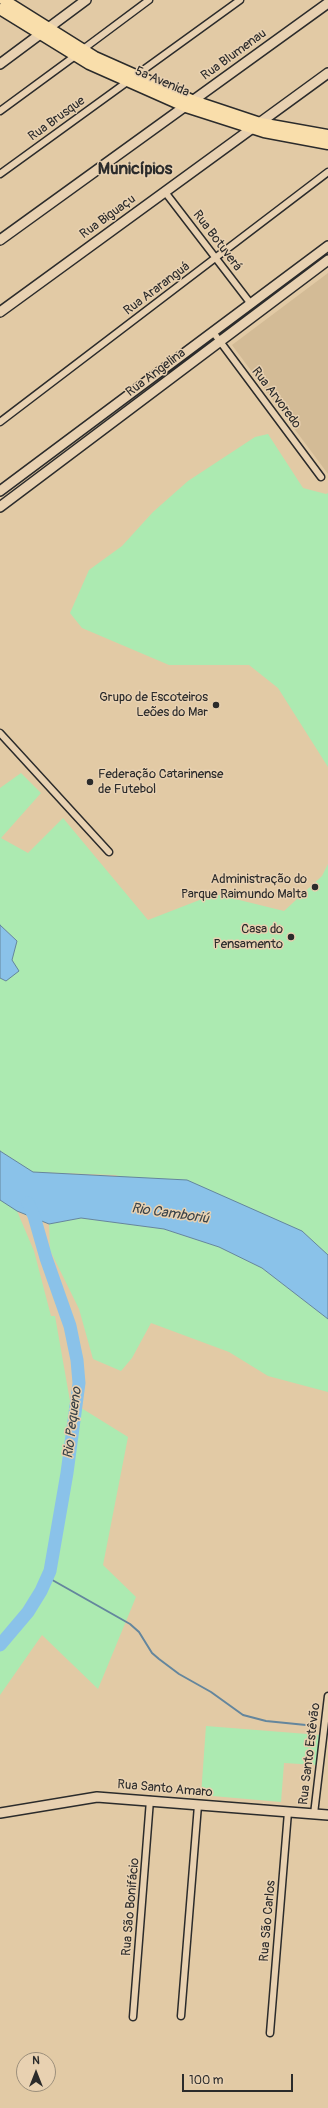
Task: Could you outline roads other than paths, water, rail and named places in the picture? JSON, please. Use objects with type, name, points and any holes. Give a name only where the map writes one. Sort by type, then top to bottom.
[{"type":"main road","name":"5ª Avenida","points":[[4,0],[44,31],[78,53],[131,79],[190,104],[290,138],[328,144]]},
{"type":"main road","name":"5ª Avenida","points":[[0,9],[44,31]]},
{"type":"main road","name":"5ª Avenida","points":[[256,126],[328,135]]},
{"type":"street","points":[[0,64],[86,0]]},
{"type":"street","points":[[0,111],[149,0]]},
{"type":"street","name":"Rua Brusque","points":[[0,174],[240,0]]},
{"type":"street","name":"Rua Blumenau","points":[[0,240],[328,3]]},
{"type":"street","name":"Rua Biguaçu","points":[[0,312],[328,73]]},
{"type":"street","name":"Rua Araranguá","points":[[0,422],[328,172]]},
{"type":"street","name":"Rua Botuverá","points":[[165,192],[251,304]]},
{"type":"street","name":"Rua Angelina","points":[[0,491],[328,246]]},
{"type":"street","name":"Rua Angelina","points":[[0,507],[328,260]]},
{"type":"street","name":"Rua Arvoredo","points":[[213,332],[321,477]]},
{"type":"street","points":[[124,399],[131,408]]},
{"type":"street","points":[[0,732],[110,852]]},
{"type":"street","name":"Rua Santo Estêvão","points":[[314,1814],[328,1696]]},
{"type":"street","name":"Rua Santo Amaro","points":[[0,1813],[97,1797],[328,1815]]},
{"type":"street","name":"Rua São Bonifácio","points":[[133,2016],[150,1800]]},
{"type":"street","points":[[181,2016],[198,1805]]},
{"type":"street","name":"Rua São Carlos","points":[[270,2033],[288,1812]]},
{"type":"water","points":[[0,925],[17,941],[12,960],[19,971],[6,981],[0,978]]},
{"type":"water","name":"Rio Camboriú","points":[[0,1151],[33,1172],[187,1180],[302,1231],[328,1255],[328,1319],[262,1268],[219,1247],[164,1229],[81,1218],[49,1224],[17,1211],[0,1200]]},
{"type":"waterway","name":"Rio Pequeno","points":[[0,1645],[28,1612],[41,1591],[50,1571],[67,1473],[79,1383],[77,1360],[70,1326],[46,1258],[34,1216],[28,1203]]},
{"type":"waterway","points":[[47,1577],[130,1624],[139,1632],[152,1653],[159,1659],[179,1674],[211,1692],[243,1715],[266,1721],[316,1726]]},
{"type":"place","name":"Grupo de Escoteiros Leões do Mar","points":[[216,705]]},
{"type":"place","name":"Federação Catarinense de Futebol","points":[[90,782]]},
{"type":"place","name":"Administração do Parque Raimundo Malta","points":[[315,887]]},
{"type":"place","name":"Casa do Pensamento","points":[[291,937]]},
{"type":"district","name":"Municípios","points":[[135,170]]}]
